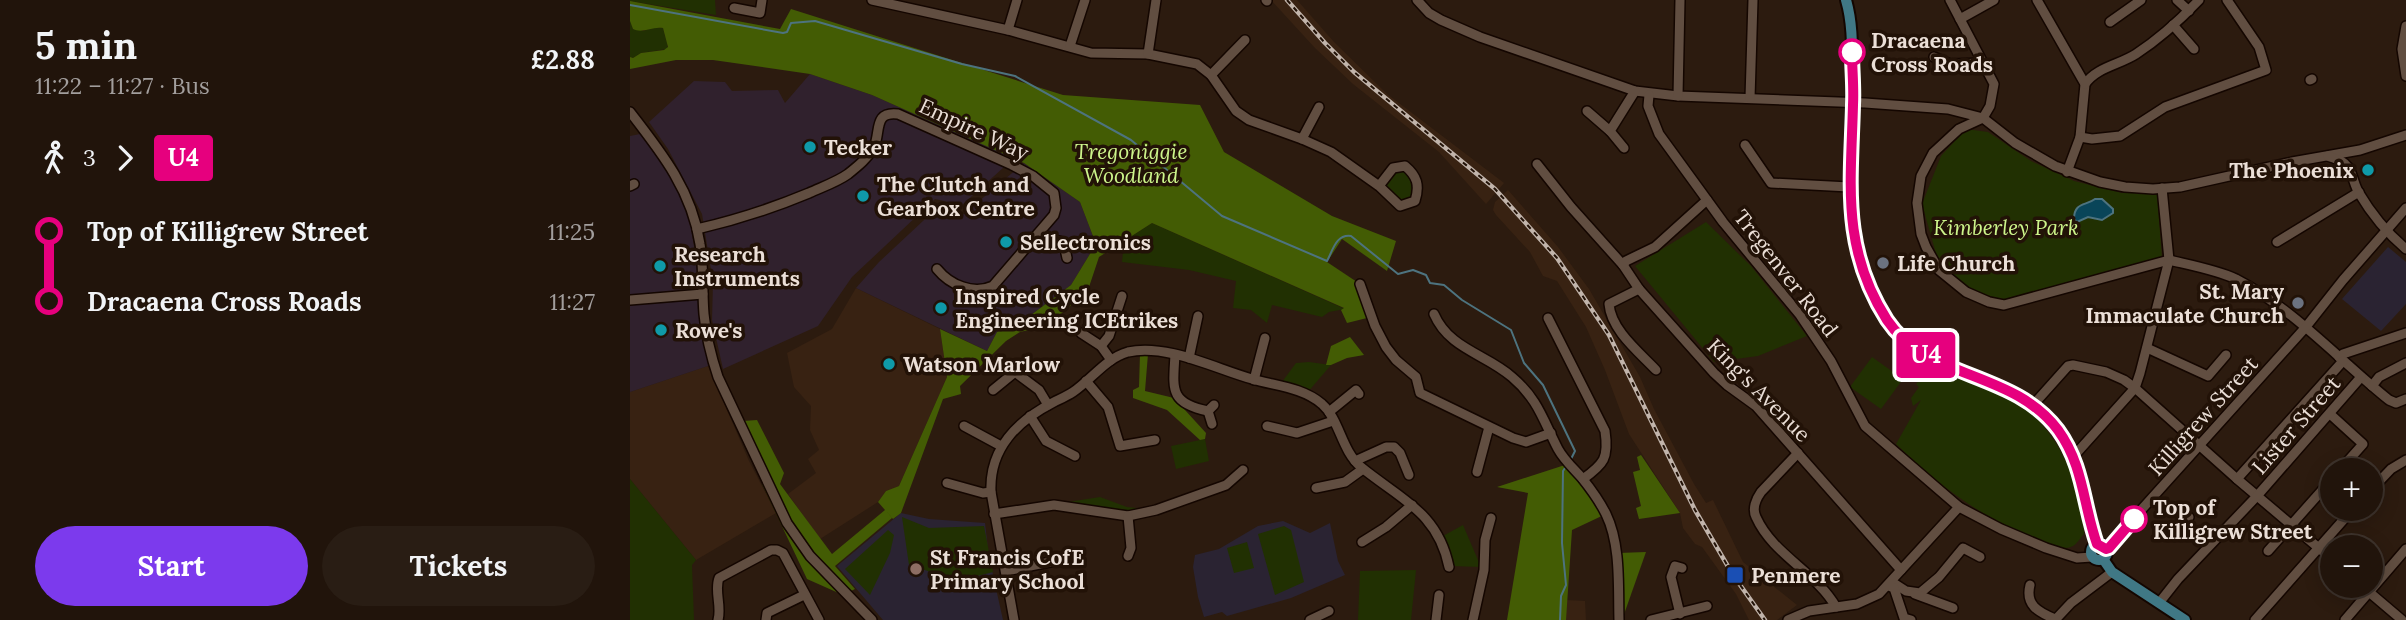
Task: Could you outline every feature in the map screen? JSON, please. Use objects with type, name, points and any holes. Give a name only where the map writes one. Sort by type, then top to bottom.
[{"type":"main road","points":[[1846,0],[1850,16],[1853,103],[1849,187],[1852,229],[1861,262],[1879,304],[1895,330],[1916,350],[1934,360],[2007,389],[2033,405],[2057,429],[2073,457],[2100,552],[2112,572],[2185,620]]},
{"type":"street","points":[[734,8],[760,13],[762,0]]},
{"type":"street","points":[[872,0],[1008,30],[1091,53],[1148,54],[1197,64],[1211,75],[1236,111],[1249,120],[1331,152],[1379,186],[1400,206],[1415,201],[1417,179],[1405,166],[1393,169],[1379,186]]},
{"type":"street","points":[[1008,30],[1017,0]]},
{"type":"street","points":[[1070,46],[1085,0]]},
{"type":"street","points":[[1148,54],[1156,0]]},
{"type":"street","points":[[1417,0],[1429,13],[1480,37],[1649,95],[1932,106],[1983,118],[2034,156],[2067,172],[2125,187],[2180,187],[2360,150],[2406,135]]},
{"type":"street","points":[[1678,96],[1680,0]]},
{"type":"street","points":[[1750,99],[1753,0]]},
{"type":"street","points":[[1950,0],[1994,84],[1990,106],[1983,118],[1959,129],[1933,153],[1920,176],[1917,203],[1926,247],[1939,270],[1966,292],[2004,305],[2169,260],[2235,279],[2289,314],[2389,400],[2396,402],[2406,398]]},
{"type":"street","points":[[1960,19],[1994,0]]},
{"type":"street","points":[[2037,0],[2085,84]]},
{"type":"street","points":[[2110,22],[2141,0]]},
{"type":"street","points":[[2177,0],[2189,11]]},
{"type":"street","points":[[2067,172],[2080,137],[2085,84],[2091,75],[2138,53],[2199,0]]},
{"type":"street","points":[[2080,137],[2092,139],[2120,136],[2165,107],[2266,70],[2259,47],[2227,0]]},
{"type":"street","points":[[2173,25],[2194,49]]},
{"type":"street","points":[[2406,26],[2402,49],[2406,76]]},
{"type":"street","points":[[1211,75],[1245,40]]},
{"type":"street","points":[[1934,57],[1950,64],[1984,63]]},
{"type":"street","points":[[1610,131],[1635,91]]},
{"type":"street","name":"Tregenver Road","points":[[1649,95],[1648,106],[1659,134],[1707,200],[1807,324],[1831,361],[1865,426],[1959,507],[2011,534],[2077,558],[2100,552]]},
{"type":"street","points":[[1302,139],[1319,107]]},
{"type":"street","points":[[1587,111],[1610,131],[1624,148]]},
{"type":"street","points":[[630,112],[677,177],[692,210],[701,246],[707,334],[718,377],[787,523],[810,556],[872,620]]},
{"type":"street","name":"Empire Way","points":[[697,229],[780,205],[843,177],[867,157],[875,145],[879,123],[890,113],[898,114],[1012,165],[1050,189],[1056,199],[1054,215],[993,286],[983,290],[970,289],[946,280],[937,268]]},
{"type":"street","points":[[1745,145],[1771,183],[1849,187]]},
{"type":"street","points":[[2351,173],[2352,161],[2360,150]]},
{"type":"street","points":[[2326,156],[2345,163],[2358,192],[2386,231],[2406,249]]},
{"type":"street","name":"King's Avenue","points":[[1537,164],[1570,206],[1623,265],[1639,289],[1714,373],[1756,407],[1901,570]]},
{"type":"street","points":[[2073,457],[2135,388],[2169,260],[2162,188]]},
{"type":"street","points":[[2277,242],[2358,192]]},
{"type":"street","points":[[1623,265],[1656,247],[1707,200]]},
{"type":"street","name":"Killigrew Street","points":[[2100,552],[2202,445],[2406,208]]},
{"type":"street","points":[[1038,234],[1047,242],[1059,241],[1064,244],[1067,258]]},
{"type":"street","points":[[1360,284],[1375,326],[1386,347],[1418,380],[1420,393],[1526,442],[1551,433]]},
{"type":"street","points":[[1639,289],[1609,304],[1609,313],[1625,338],[1656,370]]},
{"type":"street","points":[[630,300],[703,295]]},
{"type":"street","points":[[1101,346],[1109,336],[1122,296]]},
{"type":"street","points":[[1434,314],[1449,337],[1509,374],[1527,390],[1539,407],[1567,464],[1583,479],[1606,514],[1613,536],[1618,570],[1619,620]]},
{"type":"street","points":[[1189,358],[1198,316]]},
{"type":"street","points":[[1548,318],[1605,431],[1605,458],[1601,466],[1583,479]]},
{"type":"street","points":[[1081,332],[1101,346],[1111,360]]},
{"type":"street","points":[[2237,479],[2343,354],[2406,333]]},
{"type":"street","points":[[1254,380],[1265,338]]},
{"type":"street","points":[[2147,348],[2208,376],[2225,355]]},
{"type":"street","points":[[1014,620],[991,492],[992,471],[1001,446],[1011,431],[1030,416],[1073,392],[1111,360],[1127,352],[1148,350],[1189,358],[1254,380],[1287,387],[1321,403],[1355,461],[1412,505],[1438,534],[1449,567]]},
{"type":"street","points":[[1175,355],[1173,388],[1179,400],[1191,408],[1211,408],[1212,424]]},
{"type":"street","points":[[2372,386],[2379,377],[2406,363]]},
{"type":"street","points":[[2033,405],[2068,366],[2106,372],[2124,380],[2319,547]]},
{"type":"street","points":[[993,390],[1015,372],[1039,390],[1048,405]]},
{"type":"street","name":"Lister Street","points":[[2159,603],[2361,377]]},
{"type":"street","points":[[1086,381],[1108,407],[1120,446],[1155,440]]},
{"type":"street","points":[[1267,426],[1297,433],[1331,416],[1356,390],[1359,394]]},
{"type":"street","points":[[2330,414],[2363,444],[2351,458]]},
{"type":"street","points":[[1030,416],[1046,441],[1075,456]]},
{"type":"street","points":[[964,426],[1001,446]]},
{"type":"street","points":[[1477,472],[1489,427]]},
{"type":"street","points":[[1355,461],[1386,447],[1394,447],[1400,453],[1409,475]]},
{"type":"street","points":[[1798,453],[1760,492],[1756,499],[1756,517],[1774,542],[1793,563],[1807,573],[1836,607]]},
{"type":"street","points":[[2383,477],[2406,460]]},
{"type":"street","points":[[1316,488],[1345,482],[1363,469]]},
{"type":"street","points":[[994,514],[1054,505],[1128,516],[1156,510],[1226,485],[1243,470]]},
{"type":"street","points":[[947,483],[982,493],[991,492]]},
{"type":"street","points":[[2268,551],[2320,493]]},
{"type":"street","points":[[1362,542],[1386,527],[1412,505]]},
{"type":"street","points":[[1788,620],[1803,612],[1857,604],[1879,594],[1959,507]]},
{"type":"street","points":[[1128,516],[1131,548],[1128,556]]},
{"type":"street","points":[[2171,536],[2189,517]]},
{"type":"street","points":[[1473,620],[1484,570],[1485,540],[1491,518]]},
{"type":"street","points":[[2255,620],[2342,521]]},
{"type":"street","points":[[1913,593],[1927,588],[1963,548],[1980,557]]},
{"type":"street","points":[[2383,571],[2406,549]]},
{"type":"street","points":[[718,620],[719,578],[771,550],[783,553],[819,620]]},
{"type":"street","points":[[1006,571],[1060,560]]},
{"type":"street","points":[[1679,614],[1671,577],[1675,566],[1682,568]]},
{"type":"street","points":[[2030,585],[2028,596],[2034,608],[2055,619],[2112,572]]},
{"type":"street","points":[[1890,584],[1953,608]]},
{"type":"street","points":[[1890,584],[1908,619]]},
{"type":"street","points":[[766,620],[767,614],[804,595]]},
{"type":"street","points":[[1436,620],[1439,595]]},
{"type":"street","points":[[2345,620],[2359,598]]},
{"type":"street","points":[[2376,598],[2402,620]]},
{"type":"street","points":[[1651,620],[1707,606]]},
{"type":"street","points":[[1310,620],[1329,611]]},
{"type":"shaded area","points":[[1271,0],[1297,0],[1334,42],[1387,94],[1504,183],[1486,204],[1439,152],[1353,84]]},
{"type":"shaded area","points":[[810,74],[872,95],[1014,158],[962,205],[935,199],[852,277],[818,326],[723,369],[712,320],[713,282],[702,214],[668,149],[649,122],[694,81],[725,82],[732,91],[778,90],[785,103]]},
{"type":"shaded area","points":[[640,134],[675,180],[688,211],[708,366],[630,392],[630,136]]},
{"type":"shaded area","points":[[1024,163],[1080,202],[1096,244],[1071,285],[1027,318],[997,332],[987,351],[856,288],[879,262],[938,207],[964,214]]},
{"type":"shaded area","points":[[1508,190],[1558,247],[1589,289],[1640,377],[1694,484],[1706,503],[1713,500],[1743,562],[1797,605],[1777,620],[1749,620],[1736,594],[1702,547],[1695,544],[1683,528],[1680,513],[1629,434],[1586,327],[1557,281],[1543,276],[1530,252],[1493,210],[1495,202]]},
{"type":"shaded area","points":[[2388,247],[2406,262],[2406,304],[2381,331],[2342,299]]},
{"type":"shaded area","points":[[856,288],[940,329],[947,377],[899,486],[886,491],[878,502],[820,539],[788,494],[816,473],[808,459],[819,450],[810,430],[811,406],[794,387],[787,353],[832,329]]},
{"type":"shaded area","points":[[708,366],[749,461],[776,513],[696,560],[630,479],[630,392]]},
{"type":"shaded area","name":"St Francis CofE Primary School","points":[[901,513],[929,519],[985,523],[989,557],[1003,620],[883,620],[837,566]]},
{"type":"shaded area","points":[[1283,521],[1310,533],[1330,523],[1338,561],[1345,575],[1291,598],[1227,616],[1222,612],[1204,617],[1193,567],[1195,555],[1219,549],[1258,526]]},
{"type":"shaded area","points":[[1566,600],[1585,601],[1586,620],[1566,620]]},
{"type":"green space","points":[[630,0],[715,0],[716,15],[630,1]]},
{"type":"green space","name":"Tregoniggie Woodland","points":[[630,1],[780,29],[791,9],[1063,95],[1200,105],[1224,152],[1332,216],[1396,241],[1387,271],[1342,239],[1327,262],[1357,282],[1371,317],[1347,323],[1341,310],[1344,308],[1152,223],[1099,257],[1088,290],[1061,314],[1041,327],[1020,332],[1006,341],[960,386],[961,394],[943,399],[901,513],[893,519],[886,511],[892,518],[835,566],[855,589],[843,595],[807,579],[762,484],[769,478],[743,421],[757,420],[784,473],[780,484],[832,554],[885,510],[878,502],[886,491],[899,486],[947,377],[940,329],[987,351],[997,332],[1027,318],[1071,285],[1096,244],[1080,202],[1024,163],[872,95],[810,74],[713,60],[676,60],[630,69],[630,57],[668,47],[663,28],[640,31],[633,29],[630,21]]},
{"type":"green space","points":[[630,21],[633,29],[644,31],[663,28],[667,49],[630,57]]},
{"type":"green space","name":"Kimberley Park","points":[[1966,129],[1988,132],[2031,161],[2074,181],[2122,193],[2157,193],[2162,258],[2007,300],[1968,291],[1937,257],[1922,204],[1941,156]]},
{"type":"green space","points":[[1405,169],[1415,181],[1413,200],[1401,204],[1383,186],[1395,171]]},
{"type":"green space","points":[[1706,222],[1751,266],[1807,336],[1758,356],[1714,362],[1635,266]]},
{"type":"green space","points":[[1152,223],[1345,309],[1329,312],[1322,317],[1272,305],[1267,323],[1251,310],[1233,308],[1236,281],[1189,270],[1122,262],[1124,241]]},
{"type":"green space","points":[[1350,337],[1364,355],[1326,365],[1331,346]]},
{"type":"green space","points":[[1140,354],[1148,354],[1145,391],[1174,398],[1206,433],[1205,439],[1200,440],[1167,410],[1133,398],[1133,390],[1139,387]]},
{"type":"green space","points":[[1872,357],[1903,379],[1881,409],[1850,387]]},
{"type":"green space","points":[[1918,359],[2004,393],[2037,419],[2051,435],[2062,453],[2078,493],[2084,534],[2074,545],[2066,548],[2054,546],[2000,523],[1964,501],[1896,444],[1921,400],[1913,406],[1911,398],[1919,387],[1916,384],[1927,372],[1917,365]]},
{"type":"green space","points":[[1296,363],[1331,365],[1307,393],[1282,382]]},
{"type":"green space","points":[[1205,439],[1209,461],[1176,469],[1171,446]]},
{"type":"green space","points":[[1641,455],[1680,513],[1639,519],[1636,508],[1641,506],[1633,472],[1640,470],[1637,457]]},
{"type":"green space","points":[[1568,464],[1606,514],[1572,530],[1566,620],[1507,620],[1528,493],[1497,487]]},
{"type":"green space","points":[[630,479],[696,560],[692,565],[694,620],[630,620]]},
{"type":"green space","points":[[1100,497],[1127,507],[1147,509],[1126,514],[1061,503]]},
{"type":"green space","points":[[902,517],[929,528],[984,526],[993,572],[937,584],[928,571],[909,565]]},
{"type":"green space","points":[[1463,525],[1481,567],[1451,566],[1443,536]]},
{"type":"green space","points":[[1284,526],[1291,530],[1304,582],[1275,595],[1258,534]]},
{"type":"green space","points":[[888,530],[894,535],[890,553],[870,595],[845,569]]},
{"type":"green space","points":[[1247,542],[1254,568],[1234,573],[1227,548]]},
{"type":"green space","points":[[1646,552],[1622,620],[1618,553]]},
{"type":"green space","points":[[1416,570],[1411,620],[1358,620],[1360,571]]},
{"type":"water","points":[[2095,199],[2102,199],[2113,209],[2113,213],[2102,220],[2088,217],[2077,222],[2074,219],[2076,210]]},
{"type":"waterway","points":[[630,5],[783,33],[787,32],[791,23],[815,21],[962,64],[1015,76],[1131,140],[1222,216],[1327,261],[1338,240],[1351,236],[1398,274],[1413,270],[1426,275],[1430,283],[1444,285],[1462,300],[1511,330],[1524,363],[1543,385],[1575,451],[1571,459]]},
{"type":"waterway","points":[[1560,620],[1561,596],[1566,585],[1562,543],[1565,468]]},
{"type":"railway","points":[[1287,0],[1354,72],[1495,189],[1557,258],[1609,335],[1695,510],[1733,575],[1765,620]]},
{"type":"bus line","name":"U4","points":[[1852,52],[1853,103],[1849,187],[1852,229],[1869,284],[1887,320],[1916,350],[1934,360],[2007,389],[2033,405],[2057,429],[2067,444],[2082,481],[2097,544],[2109,548],[2134,519]]},
{"type":"place","name":"Dracaena Cross Roads","points":[[1852,52]]},
{"type":"place","name":"Tecker","points":[[810,147]]},
{"type":"place","name":"The Phoenix","points":[[2368,170]]},
{"type":"place","name":"The Clutch and Gearbox Centre","points":[[863,196]]},
{"type":"place","name":"Sellectronics","points":[[1006,242]]},
{"type":"place","name":"Life Church","points":[[1883,263]]},
{"type":"place","name":"Research Instruments","points":[[660,266]]},
{"type":"place","name":"St. Mary Immaculate Church","points":[[2298,303]]},
{"type":"place","name":"Inspired Cycle Engineering ICEtrikes","points":[[941,308]]},
{"type":"place","name":"Rowe's","points":[[661,330]]},
{"type":"place","name":"Watson Marlow","points":[[889,364]]},
{"type":"place","name":"Top of Killigrew Street","points":[[2134,519]]},
{"type":"place","name":"St Francis CofE Primary School","points":[[916,569]]},
{"type":"place","name":"Penmere","points":[[1735,575]]}]
